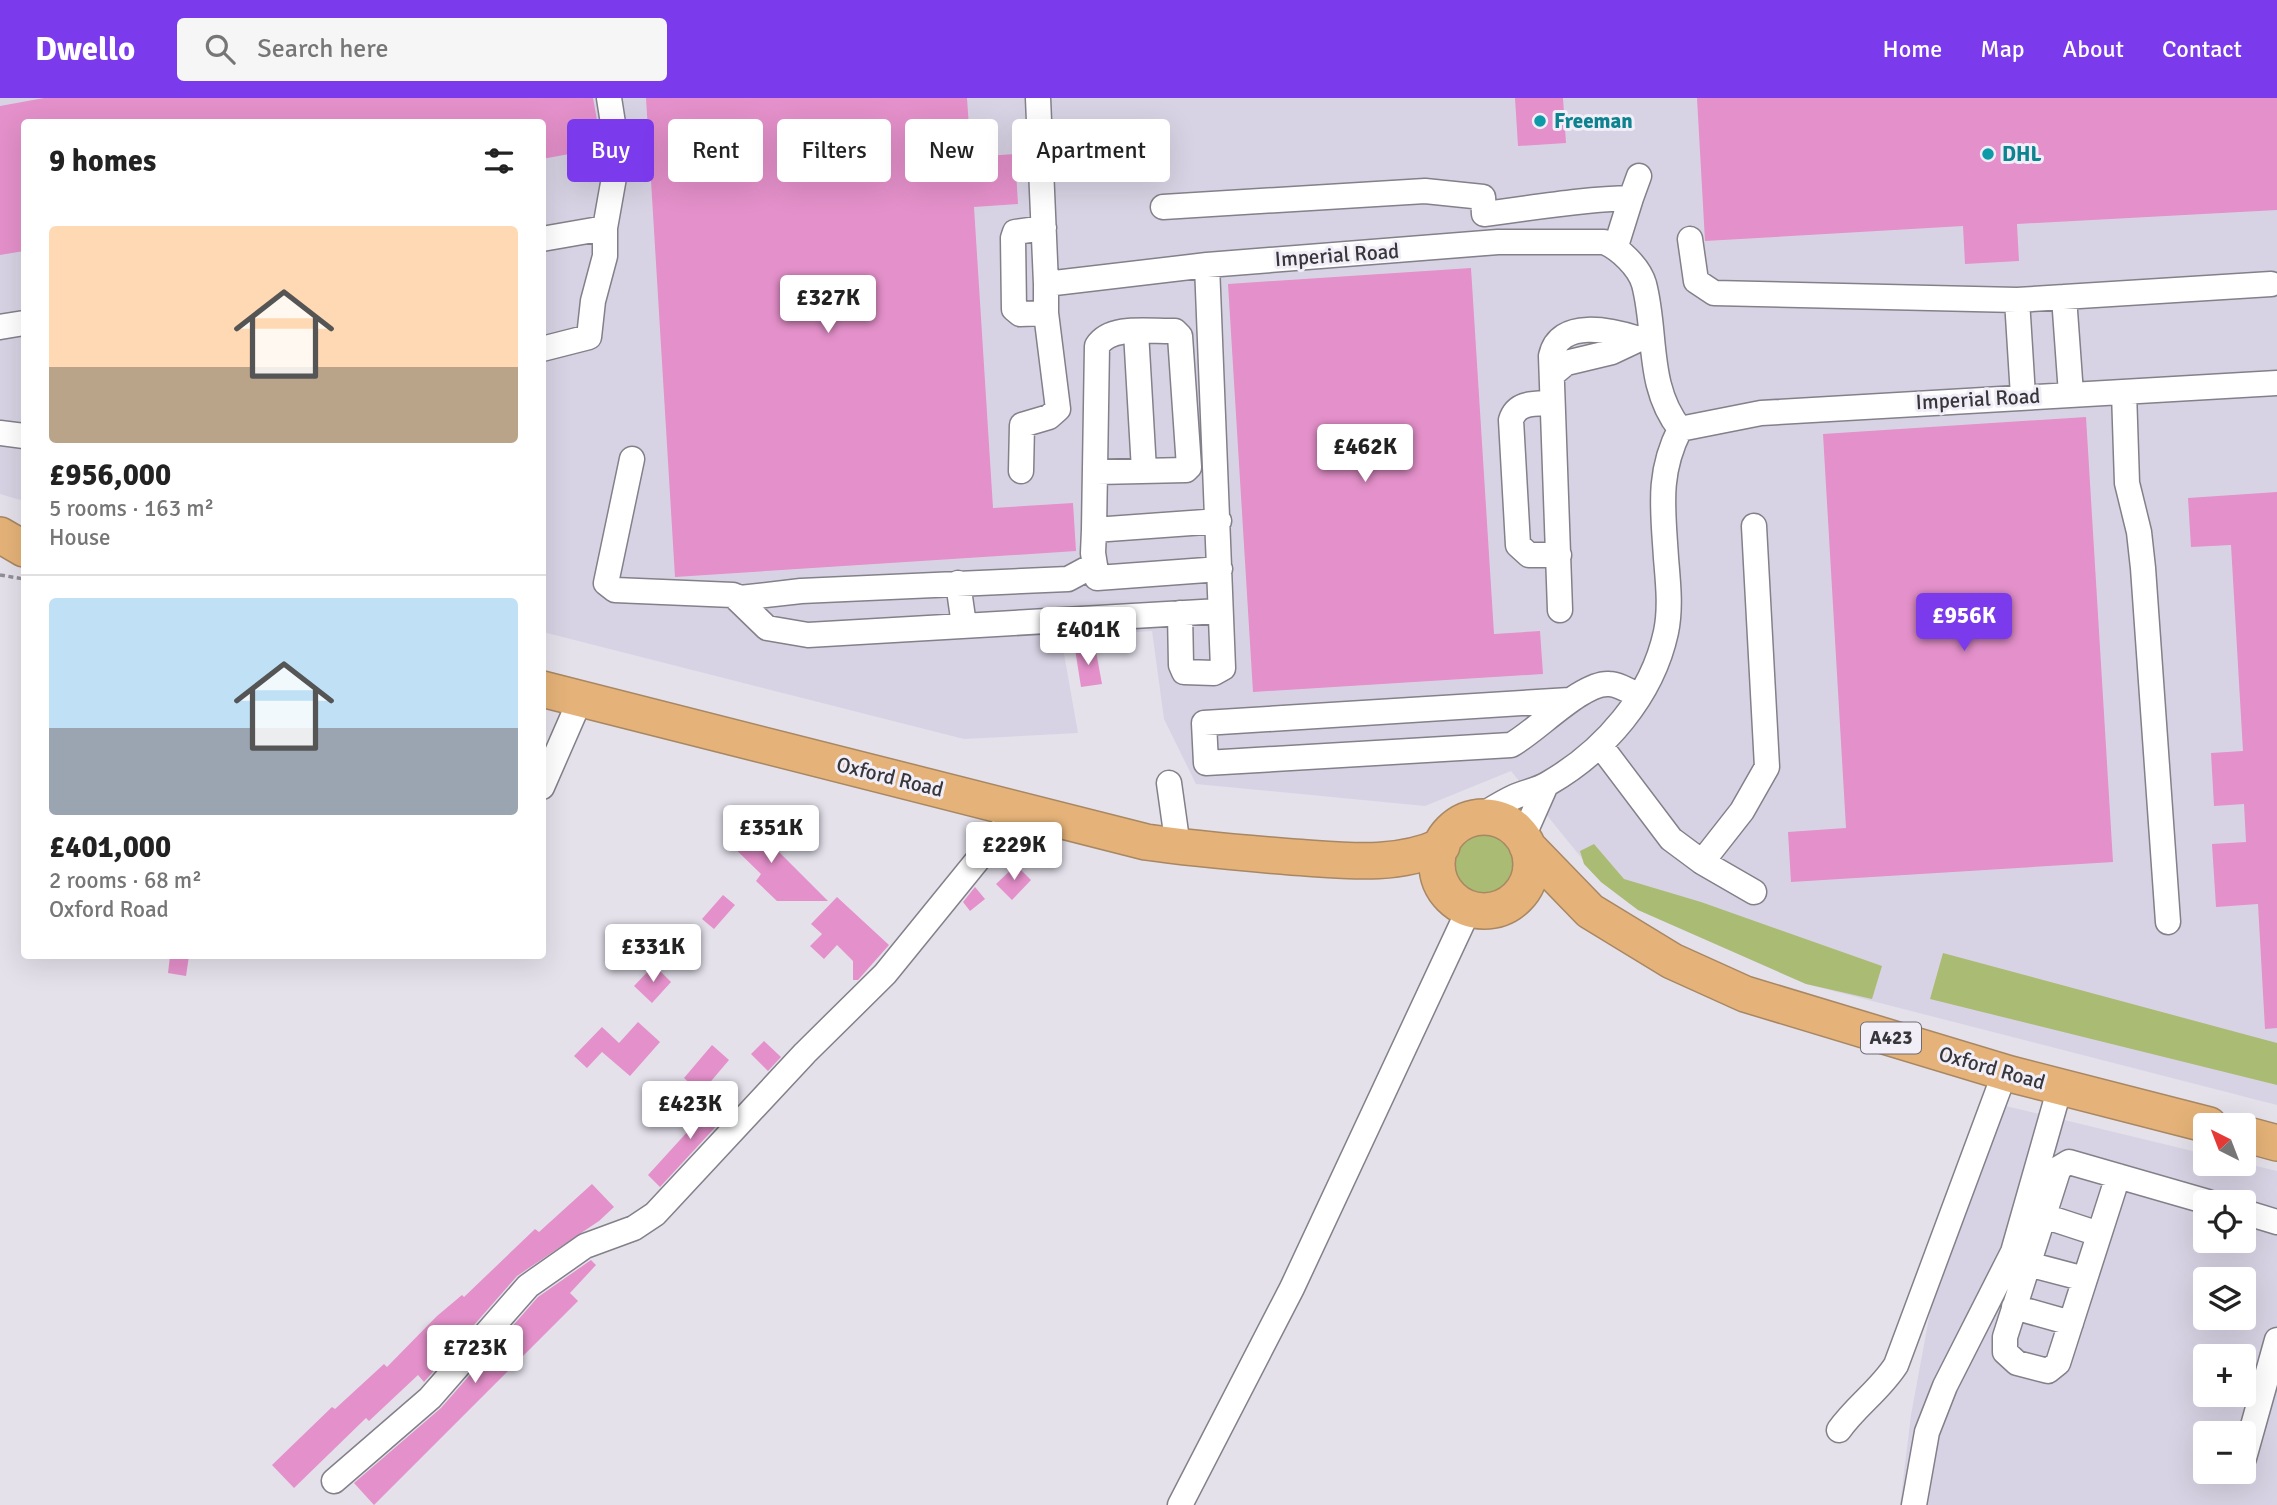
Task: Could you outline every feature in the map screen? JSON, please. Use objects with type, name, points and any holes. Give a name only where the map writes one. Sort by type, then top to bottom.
[{"type":"highway","points":[[0,535],[21,547]]},
{"type":"highway","points":[[0,558],[21,556]]},
{"type":"highway","name":"Oxford Road","points":[[546,691],[1146,842],[1366,862],[1404,858],[1441,846]]},
{"type":"highway","points":[[1477,818],[1498,819],[1525,842],[1530,876],[1521,893],[1506,906],[1488,911],[1460,903],[1438,873],[1441,846],[1452,830],[1477,818]]},
{"type":"highway","name":"Oxford Road","points":[[1525,842],[1590,911],[1671,961],[1745,994],[2005,1073],[2193,1121]]},
{"type":"highway","name":"Oxford Road","points":[[1366,862],[1460,903]]},
{"type":"highway","name":"Oxford Road","points":[[1506,906],[1540,903],[1590,911]]},
{"type":"highway","points":[[2256,1137],[2277,1143]]},
{"type":"street","points":[[546,348],[589,337],[593,300],[605,256],[605,228],[618,155],[609,98]]},
{"type":"street","points":[[1021,471],[1022,425],[1049,417],[1058,409],[1045,313],[1038,98]]},
{"type":"street","points":[[1163,207],[1425,191],[1483,197],[1484,214],[1553,207],[1595,199],[1635,187],[1616,246],[1643,281],[1644,337],[1663,401],[1680,429],[1668,453],[1662,483],[1668,590],[1666,633],[1639,696],[1620,724],[1600,745],[1546,785],[1515,796],[1477,818]]},
{"type":"street","points":[[546,238],[605,228]]},
{"type":"street","points":[[1044,228],[1020,229],[1013,238],[1014,309],[1020,314],[1045,313]]},
{"type":"street","name":"Imperial Road","points":[[1046,285],[1207,265],[1498,242],[1590,239],[1616,246]]},
{"type":"street","points":[[1690,239],[1696,281],[1714,293],[2017,300],[2271,284]]},
{"type":"street","points":[[1180,614],[1181,665],[1184,672],[1214,673],[1223,668],[1207,265]]},
{"type":"street","points":[[2064,297],[2071,394]]},
{"type":"street","points":[[2017,300],[2023,396]]},
{"type":"street","points":[[0,327],[21,324]]},
{"type":"street","points":[[1560,610],[1551,356],[1558,338],[1609,330],[1644,337]]},
{"type":"street","points":[[1097,472],[1186,470],[1189,467],[1180,336],[1175,331],[1116,332],[1102,337],[1097,346],[1094,565],[1097,578],[1220,569]]},
{"type":"street","points":[[1136,332],[1144,470]]},
{"type":"street","name":"Imperial Road","points":[[1680,429],[1761,413],[2277,383]]},
{"type":"street","points":[[2124,392],[2127,482],[2139,532],[2143,569],[2168,922]]},
{"type":"street","points":[[1552,403],[1517,408],[1511,420],[1518,545],[1530,555],[1559,555]]},
{"type":"street","points":[[0,433],[21,436]]},
{"type":"street","points":[[632,459],[606,583],[615,590],[733,595],[740,598],[801,591],[1068,579],[1094,565]]},
{"type":"street","points":[[1094,530],[1219,521]]},
{"type":"street","points":[[1702,862],[1742,811],[1767,767],[1754,526]]},
{"type":"street","points":[[1068,579],[1073,617]]},
{"type":"street","points":[[958,583],[964,625]]},
{"type":"street","points":[[733,595],[767,628],[808,635],[1073,617],[1219,611]]},
{"type":"street","points":[[1570,701],[1204,723],[1206,763],[1511,745],[1545,723],[1570,701],[1579,693],[1609,684],[1639,696]]},
{"type":"street","points":[[546,778],[580,699]]},
{"type":"street","points":[[1600,745],[1671,839],[1702,862],[1754,892]]},
{"type":"street","points":[[1169,783],[1178,847]]},
{"type":"street","points":[[1525,842],[1546,785]]},
{"type":"street","points":[[334,1481],[430,1398],[528,1286],[585,1246],[634,1228],[655,1214],[805,1053],[885,974],[1002,830],[1011,808]]},
{"type":"street","points":[[1180,1505],[1292,1288],[1460,903]]},
{"type":"street","points":[[1839,1430],[1848,1417],[1882,1388],[1896,1365],[2005,1073]]},
{"type":"street","points":[[2060,1087],[2028,1265],[2005,1338],[2005,1352],[2017,1363],[2048,1371],[2058,1363],[2118,1176]]},
{"type":"street","points":[[1914,1505],[1927,1432],[1945,1386],[2013,1252],[2038,1213],[2059,1168],[2064,1163],[2193,1198]]},
{"type":"street","points":[[2038,1213],[2099,1234]]},
{"type":"street","points":[[2256,1216],[2277,1222]]},
{"type":"street","points":[[2028,1265],[2085,1279]]},
{"type":"street","points":[[2014,1307],[2071,1323]]},
{"type":"street","points":[[2254,1421],[2277,1340]]},
{"type":"path","points":[[0,575],[21,578]]},
{"type":"shaded area","points":[[0,98],[2277,98],[2277,1105],[1806,984],[1638,910],[1601,882],[1511,771],[1425,806],[1196,784],[1164,719],[1152,631],[1061,637],[1078,733],[964,739],[546,633],[546,119],[21,119],[21,500],[0,494]]},
{"type":"shaded area","points":[[1989,1102],[2193,1151],[2193,1176],[2256,1176],[2256,1166],[2277,1171],[2277,1505],[1900,1505],[1911,1415],[1949,1209]]},
{"type":"green space","points":[[1493,829],[1514,844],[1520,856],[1518,876],[1510,887],[1493,897],[1479,897],[1462,887],[1454,876],[1452,856],[1462,839],[1473,831]]},
{"type":"green space","points":[[1594,844],[1624,879],[1701,902],[1882,966],[1872,999],[1806,984],[1638,910],[1601,882],[1584,864],[1580,851]]},
{"type":"green space","points":[[1943,953],[2277,1043],[2277,1085],[1930,999]]},
{"type":"building","points":[[44,98],[593,98],[597,119],[567,119],[567,154],[546,158],[546,119],[21,119],[21,252],[0,255],[0,106]]},
{"type":"building","points":[[646,98],[967,98],[968,119],[905,119],[905,182],[998,182],[998,155],[1012,154],[1012,182],[1017,182],[1018,204],[974,207],[993,508],[1073,503],[1076,551],[675,577],[651,182],[654,182],[654,119],[647,119]]},
{"type":"building","name":"Freeman","points":[[1515,98],[1563,98],[1566,143],[1518,146]]},
{"type":"building","name":"DHL","points":[[1697,98],[2277,98],[2277,210],[2017,224],[2019,261],[1965,264],[1963,226],[1705,241]]},
{"type":"building","points":[[1471,268],[1494,634],[1540,631],[1543,674],[1253,692],[1228,284]]},
{"type":"building","points":[[2086,417],[2113,862],[1791,882],[1788,832],[1846,828],[1823,434]]},
{"type":"building","points":[[2277,492],[2277,1028],[2265,1029],[2258,904],[2216,907],[2212,844],[2246,842],[2244,804],[2214,806],[2211,753],[2243,751],[2231,545],[2191,547],[2188,498]]},
{"type":"building","points":[[1095,646],[1102,684],[1081,687],[1075,649]]},
{"type":"building","points":[[745,816],[828,901],[777,901],[756,881],[761,874],[724,838]]},
{"type":"building","points":[[1016,865],[1031,880],[1012,900],[996,884]]},
{"type":"building","points":[[975,887],[985,899],[970,911],[963,902]]},
{"type":"building","points":[[723,895],[735,905],[714,929],[702,919]]},
{"type":"building","points":[[837,897],[889,945],[858,980],[853,980],[853,961],[837,945],[824,959],[810,946],[822,934],[811,924]]},
{"type":"building","points":[[170,959],[189,959],[186,976],[168,973]]},
{"type":"building","points":[[654,965],[671,982],[652,1003],[634,986]]},
{"type":"building","points":[[638,1022],[660,1042],[630,1076],[602,1052],[587,1068],[574,1056],[602,1027],[619,1043]]},
{"type":"building","points":[[764,1041],[781,1057],[768,1071],[751,1054]]},
{"type":"building","points":[[712,1045],[729,1060],[701,1093],[684,1078]]},
{"type":"building","points":[[720,1096],[732,1109],[660,1187],[648,1175]]},
{"type":"building","points":[[592,1184],[614,1207],[599,1221],[517,1276],[424,1382],[418,1375],[369,1421],[366,1418],[294,1488],[272,1465],[332,1407],[335,1409],[384,1364],[387,1367],[437,1316],[462,1295],[464,1297],[535,1229],[539,1232]]},
{"type":"building","points":[[591,1260],[596,1265],[570,1293],[578,1301],[374,1505],[354,1483],[441,1408],[538,1297]]},
{"type":"place","name":"Freeman","points":[[1540,121]]},
{"type":"place","name":"DHL","points":[[1988,154]]}]
